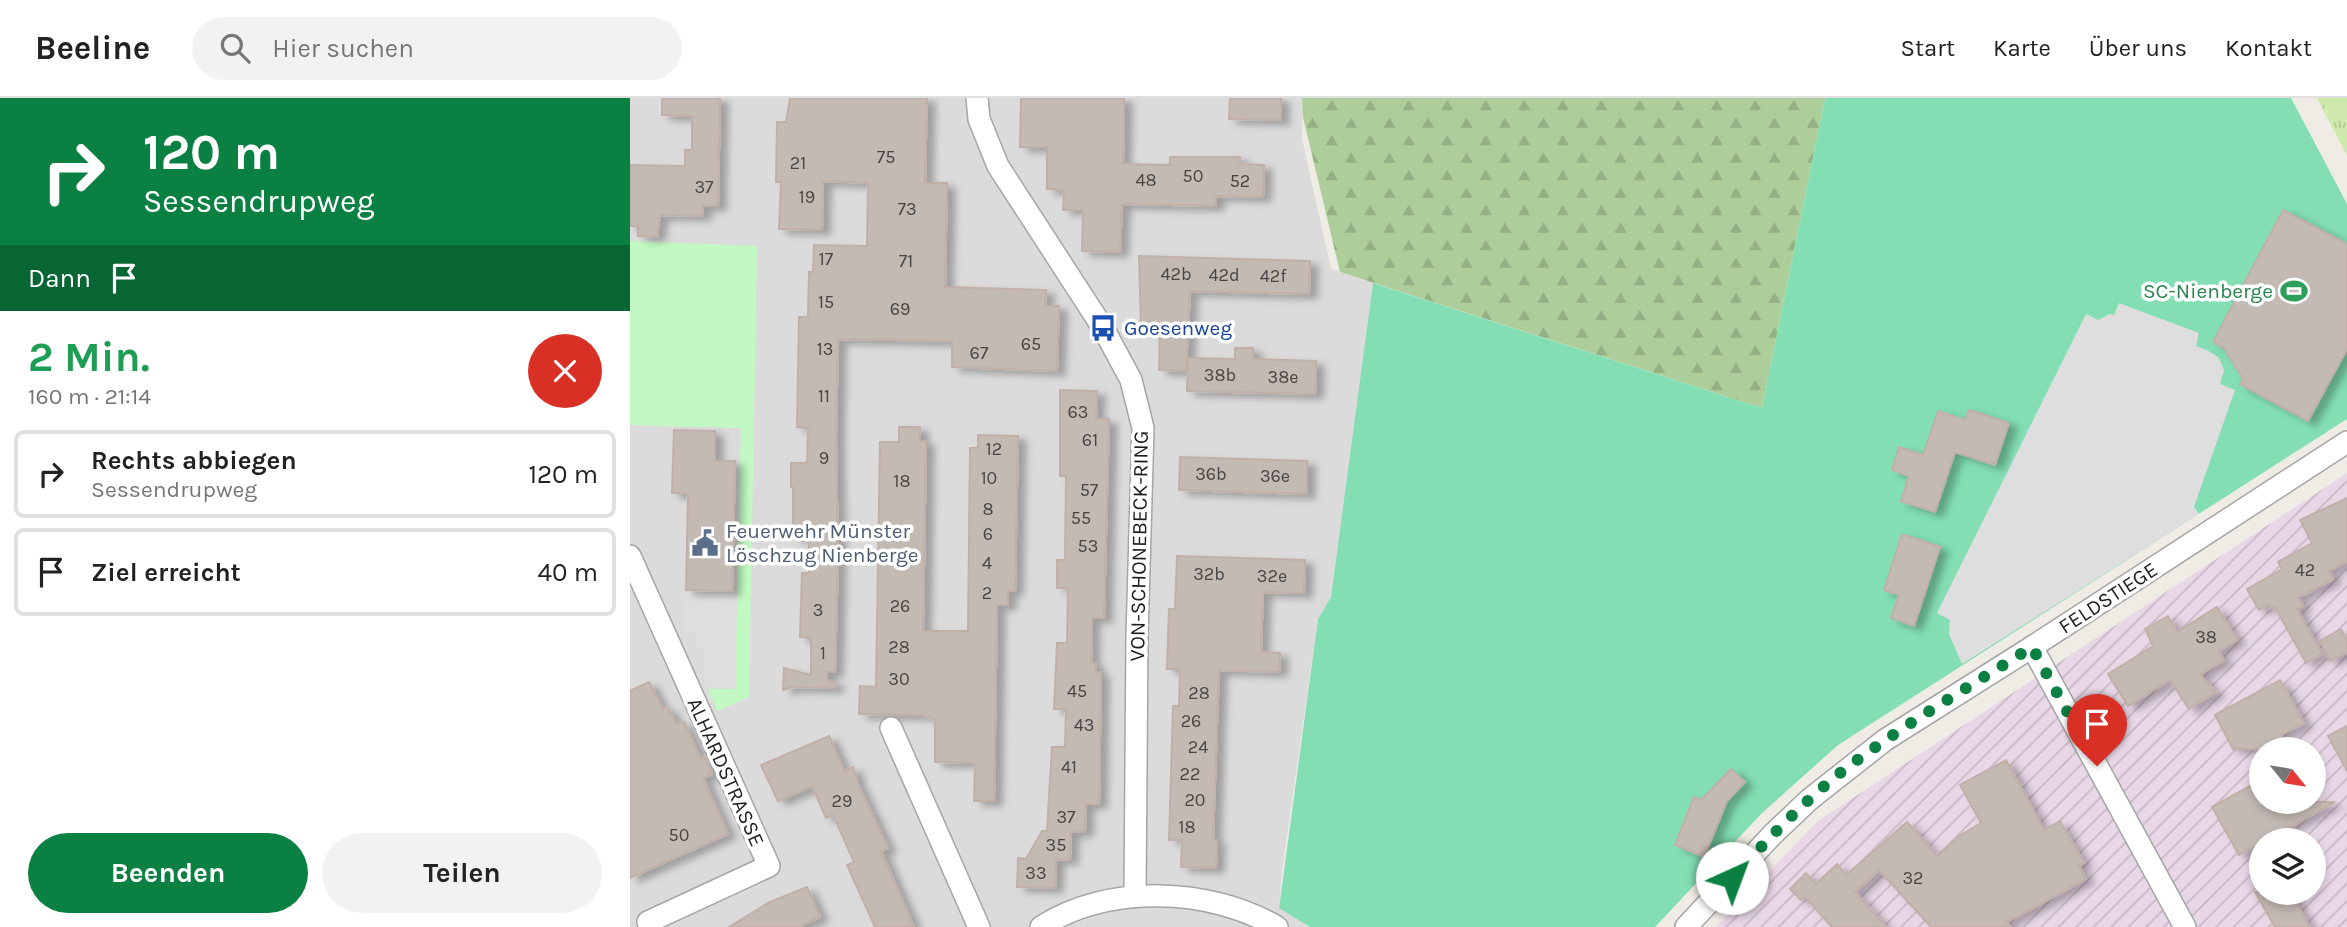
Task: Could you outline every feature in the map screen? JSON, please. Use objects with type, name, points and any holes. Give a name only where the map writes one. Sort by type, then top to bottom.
[{"type":"street","name":"VON-SCHONEBECK-RING","points":[[977,98],[979,119],[998,166],[1103,328],[1131,380],[1143,428],[1137,637],[1135,895]]},
{"type":"street","name":"FELDSTIEGE","points":[[1686,927],[1773,834],[1842,772],[1885,740],[2347,442]]},
{"type":"street","name":"ALHARDSTRASSE","points":[[630,556],[768,866],[648,922]]},
{"type":"street","points":[[2032,647],[2185,927]]},
{"type":"street","points":[[891,728],[979,927]]},
{"type":"street","points":[[1041,927],[1058,916],[1094,903],[1135,895],[1182,898],[1228,906],[1277,927]]},
{"type":"shaded area","points":[[630,98],[1303,98],[1302,139],[1331,269],[1373,283],[1331,597],[1318,619],[1282,872],[1279,908],[1310,927],[630,927]]},
{"type":"shaded area","points":[[2119,303],[2199,333],[2196,346],[2219,358],[2224,370],[2220,384],[2235,390],[2194,507],[2199,514],[1962,664],[1949,634],[1950,620],[1937,613],[2086,314],[2098,320],[2110,314],[2114,315]]},
{"type":"shaded area","points":[[2347,473],[2347,927],[1716,927],[1818,821]]},
{"type":"shaded area","points":[[686,593],[737,594],[734,687],[707,687],[703,678],[704,648],[696,647],[696,631],[685,631]]},
{"type":"green space","points":[[1302,98],[1825,98],[1762,408],[1340,272],[1303,117]]},
{"type":"green space","points":[[1825,98],[2291,98],[2347,204],[2347,419],[1838,745],[1761,814],[1655,927],[1310,927],[1279,908],[1318,619],[1331,597],[1373,283],[1762,408]]},
{"type":"green space","points":[[2317,98],[2347,98],[2347,156]]},
{"type":"green space","points":[[630,241],[757,246],[749,697],[717,711],[708,689],[735,689],[741,428],[630,425]]},
{"type":"building","points":[[662,98],[720,98],[718,206],[703,206],[703,216],[660,215],[657,237],[638,236],[638,226],[630,226],[630,165],[685,166],[685,150],[692,150],[692,116],[662,115]]},
{"type":"building","points":[[790,98],[927,98],[925,183],[947,183],[945,287],[1046,290],[1045,306],[1059,306],[1057,371],[952,367],[952,341],[838,339],[835,672],[827,672],[827,680],[836,683],[835,688],[792,687],[783,690],[784,668],[811,675],[811,638],[800,637],[802,573],[809,573],[809,537],[793,537],[791,487],[791,463],[807,463],[808,428],[797,427],[799,317],[808,317],[809,272],[813,272],[814,245],[867,246],[868,183],[823,181],[822,230],[779,229],[781,182],[776,182],[777,122],[786,122]]},
{"type":"building","points":[[1021,98],[1124,98],[1123,164],[1170,165],[1170,157],[1240,157],[1240,164],[1264,165],[1263,197],[1216,196],[1216,206],[1122,204],[1120,252],[1082,251],[1083,210],[1063,210],[1064,190],[1047,189],[1047,147],[1020,147]]},
{"type":"building","points":[[1230,98],[1281,98],[1281,120],[1229,119]]},
{"type":"building","name":"SC-Nienberge","points":[[2283,210],[2347,244],[2347,349],[2308,421],[2240,384],[2243,379],[2224,348],[2213,342]]},
{"type":"building","points":[[1139,256],[1310,261],[1309,294],[1190,291],[1186,371],[1159,370],[1160,328],[1141,327]]},
{"type":"building","points":[[1235,348],[1253,348],[1253,359],[1316,361],[1315,394],[1187,391],[1188,358],[1235,359]]},
{"type":"building","points":[[1060,390],[1097,391],[1096,419],[1109,419],[1104,618],[1092,618],[1091,663],[1096,663],[1096,672],[1101,672],[1099,804],[1086,804],[1085,832],[1071,832],[1070,860],[1056,859],[1055,888],[1017,887],[1018,858],[1026,859],[1042,831],[1047,831],[1052,747],[1065,747],[1066,709],[1054,709],[1057,643],[1067,643],[1068,588],[1057,588],[1057,560],[1065,560],[1066,476],[1060,476]]},
{"type":"building","points":[[1969,410],[2009,423],[1995,465],[1955,452],[1935,512],[1901,501],[1909,476],[1892,470],[1899,447],[1923,455],[1938,411],[1965,420]]},
{"type":"building","points":[[899,427],[920,427],[920,441],[926,441],[923,631],[968,631],[970,448],[978,448],[978,435],[1018,436],[1015,591],[1008,591],[1008,605],[997,605],[994,801],[974,801],[975,763],[935,762],[935,720],[923,715],[859,714],[860,686],[876,687],[880,442],[899,442]]},
{"type":"building","points":[[674,430],[715,431],[715,461],[735,461],[732,591],[686,590],[688,494],[672,493]]},
{"type":"building","points":[[1180,457],[1307,461],[1307,494],[1179,490]]},
{"type":"building","points":[[2347,498],[2347,561],[2329,571],[2333,579],[2298,598],[2303,606],[2297,609],[2322,654],[2306,663],[2275,607],[2270,609],[2268,605],[2259,610],[2247,589],[2282,569],[2278,562],[2312,543],[2300,520]]},
{"type":"building","points":[[1902,534],[1940,547],[1914,626],[1891,618],[1899,595],[1884,590]]},
{"type":"building","points":[[1177,556],[1305,560],[1304,593],[1263,592],[1261,652],[1280,653],[1279,672],[1219,670],[1213,840],[1217,840],[1216,868],[1181,867],[1182,840],[1169,840],[1173,706],[1179,706],[1180,669],[1167,669],[1169,609],[1175,609]]},
{"type":"building","points":[[2217,607],[2237,640],[2219,651],[2224,660],[2200,675],[2216,692],[2189,709],[2170,680],[2128,706],[2108,674],[2153,646],[2145,629],[2168,616],[2177,632]]},
{"type":"building","points":[[2341,629],[2347,640],[2347,652],[2330,661],[2320,641]]},
{"type":"building","points":[[2280,680],[2304,723],[2281,735],[2282,737],[2249,737],[2249,749],[2233,749],[2215,715]]},
{"type":"building","points":[[649,682],[663,709],[666,707],[670,711],[676,724],[684,722],[701,759],[704,757],[712,774],[703,778],[728,834],[630,878],[630,691]]},
{"type":"building","points":[[2347,726],[2347,771],[2328,736]]},
{"type":"building","points":[[829,736],[844,771],[853,767],[858,784],[888,848],[881,851],[914,927],[875,927],[847,865],[854,862],[833,815],[826,818],[812,786],[778,801],[761,765]]},
{"type":"building","points":[[2006,760],[2044,830],[2060,821],[2084,863],[2079,865],[2086,879],[2007,922],[2010,927],[1931,927],[1879,870],[1855,892],[1886,927],[1832,927],[1805,897],[1801,900],[1790,889],[1806,873],[1816,884],[1837,864],[1846,875],[1907,822],[1937,856],[1959,836],[1981,823],[1960,785]]},
{"type":"building","points":[[1731,769],[1745,782],[1727,801],[1704,857],[1675,845],[1694,797],[1701,800]]},
{"type":"building","points":[[2249,787],[2249,814],[2313,814],[2288,828],[2249,828],[2249,850],[2239,855],[2212,807]]},
{"type":"building","points":[[807,887],[820,917],[798,927],[729,927],[770,902]]},
{"type":"building","points":[[2262,905],[2297,905],[2310,927],[2275,927]]},
{"type":"place","name":"SC-Nienberge","points":[[2294,291]]},
{"type":"place","name":"Goesenweg","points":[[1103,328]]},
{"type":"place","name":"Feuerwehr Münster Löschzug Nienberge","points":[[705,543]]},
{"type":"route","points":[[1732,878],[1773,834],[1842,772],[1885,740],[2032,647],[2097,766]]}]
